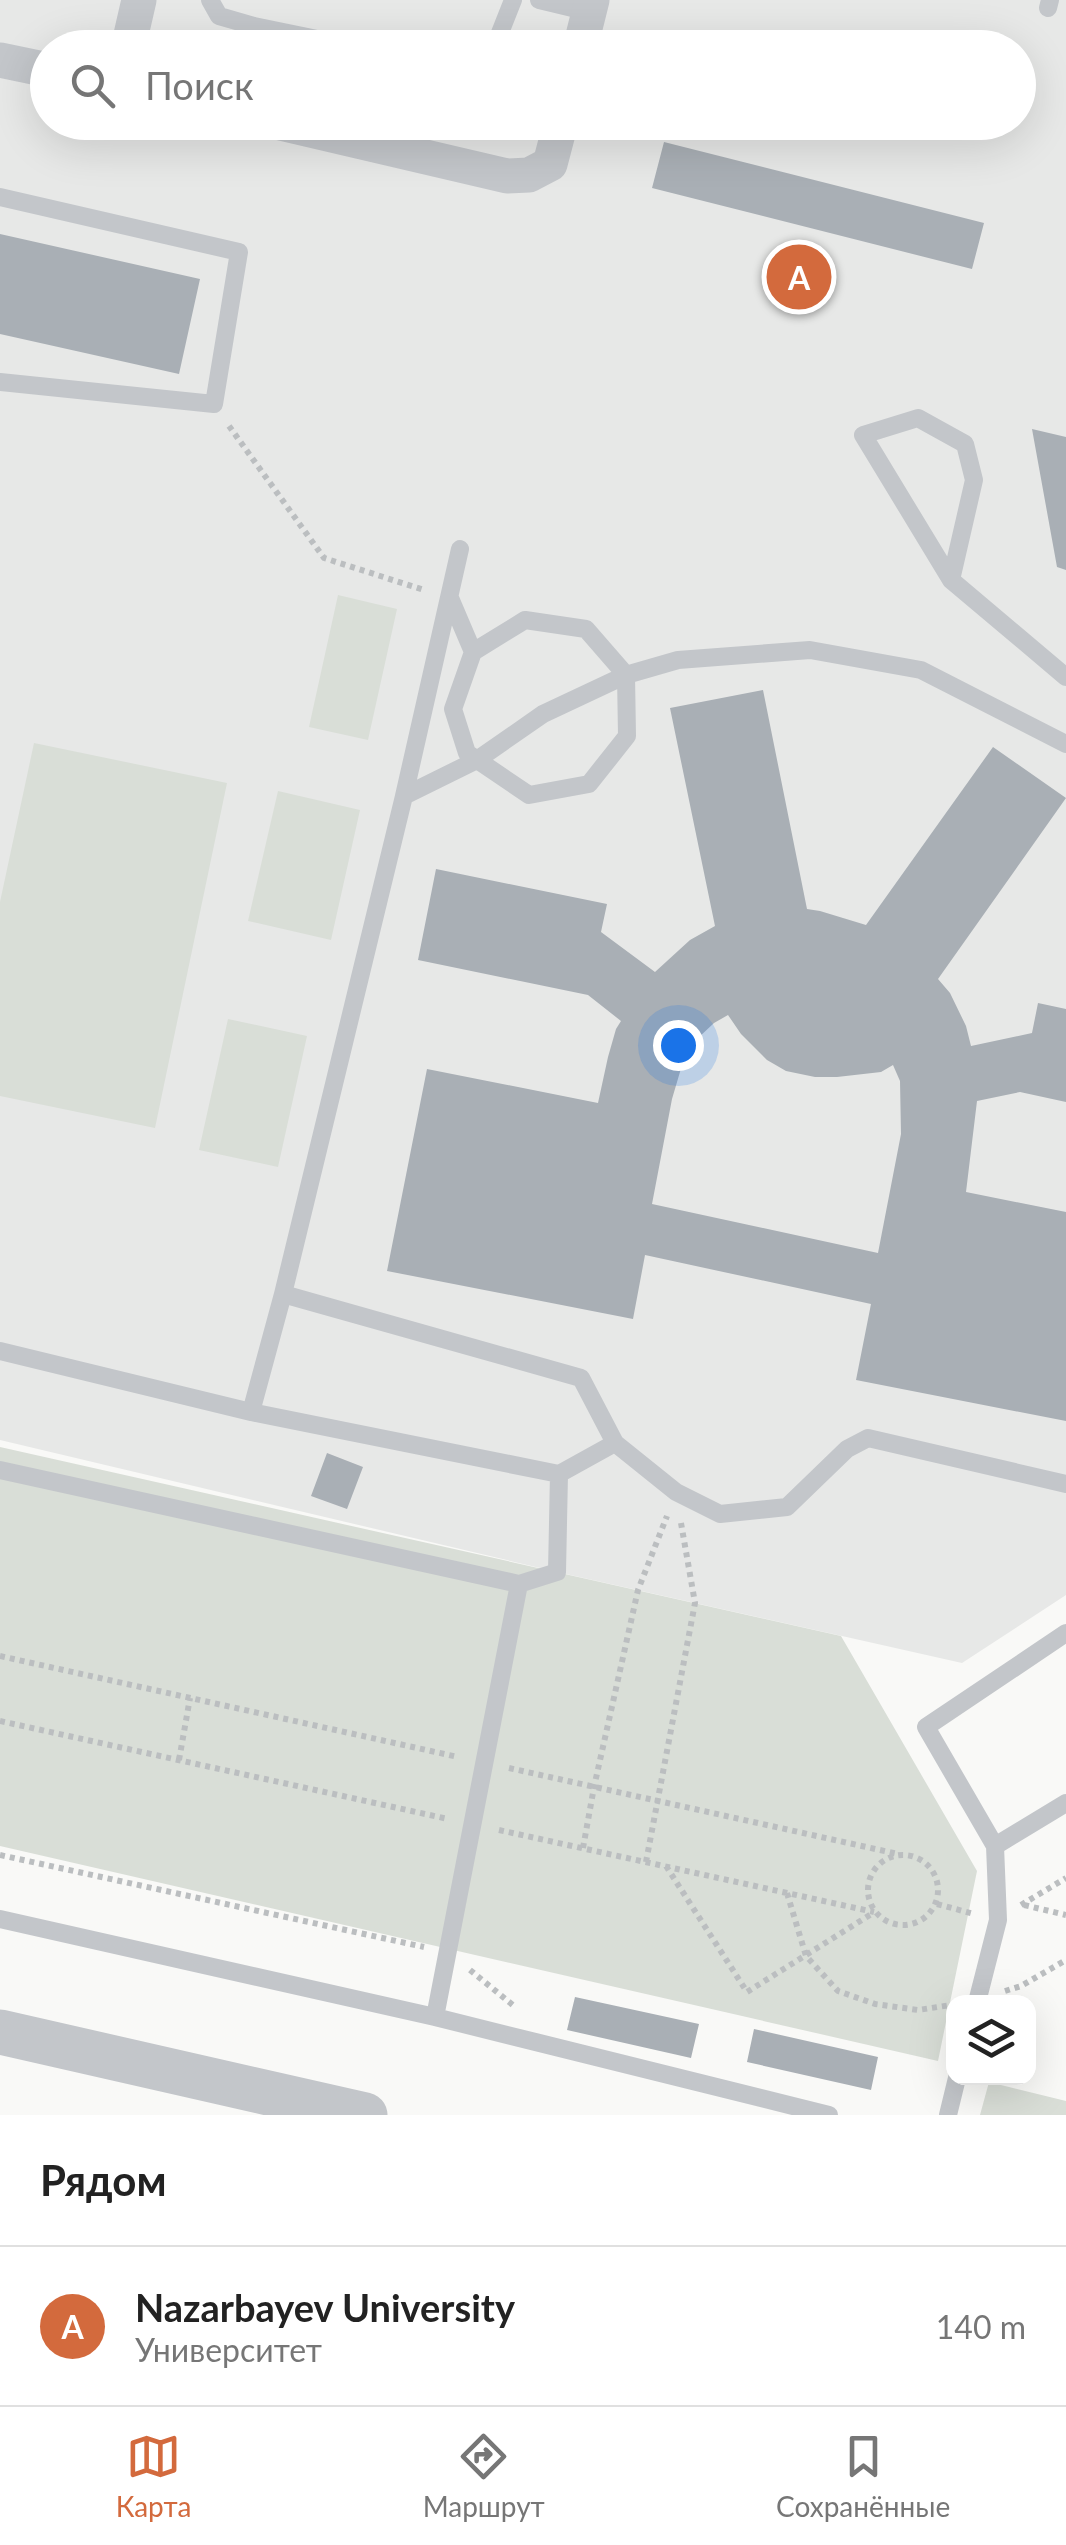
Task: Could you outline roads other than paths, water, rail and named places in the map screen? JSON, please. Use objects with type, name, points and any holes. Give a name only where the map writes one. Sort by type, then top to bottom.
[{"type":"street","points":[[132,30],[139,0]]},
{"type":"street","points":[[0,60],[30,66]]},
{"type":"street","points":[[353,140],[507,176],[529,175],[550,164],[556,140]]},
{"type":"street","points":[[0,2032],[365,2115]]},
{"type":"lane","points":[[210,0],[219,16],[273,30]]},
{"type":"lane","points":[[501,30],[513,0]]},
{"type":"lane","points":[[539,0],[590,6]]},
{"type":"lane","points":[[0,196],[240,252],[214,404],[0,382]]},
{"type":"lane","points":[[951,580],[974,480],[965,444],[918,418],[862,436],[951,580],[1066,678]]},
{"type":"lane","points":[[250,1412],[283,1294],[460,549]]},
{"type":"lane","points":[[450,598],[473,652]]},
{"type":"lane","points":[[525,620],[586,630],[626,675],[627,736],[589,784],[529,795],[466,753],[453,709],[473,652],[525,620]]},
{"type":"lane","points":[[404,796],[477,760],[544,714],[626,675],[678,660],[810,650],[922,670],[1066,744]]},
{"type":"lane","points":[[283,1294],[581,1378],[616,1442],[676,1492],[720,1514],[787,1507],[847,1450],[868,1438],[1066,1484]]},
{"type":"lane","points":[[0,1350],[250,1412],[559,1474],[616,1442]]},
{"type":"lane","points":[[0,1470],[519,1584],[557,1572],[559,1474]]},
{"type":"lane","points":[[435,2017],[519,1584]]},
{"type":"lane","points":[[979,1995],[998,1920],[995,1846],[926,1727],[1066,1632]]},
{"type":"lane","points":[[995,1846],[1066,1804]]},
{"type":"lane","points":[[0,1919],[435,2017],[830,2115]]},
{"type":"lane","points":[[948,2115],[955,2085]]},
{"type":"place","name":"Nazarbayev University","points":[[799,277]]}]
